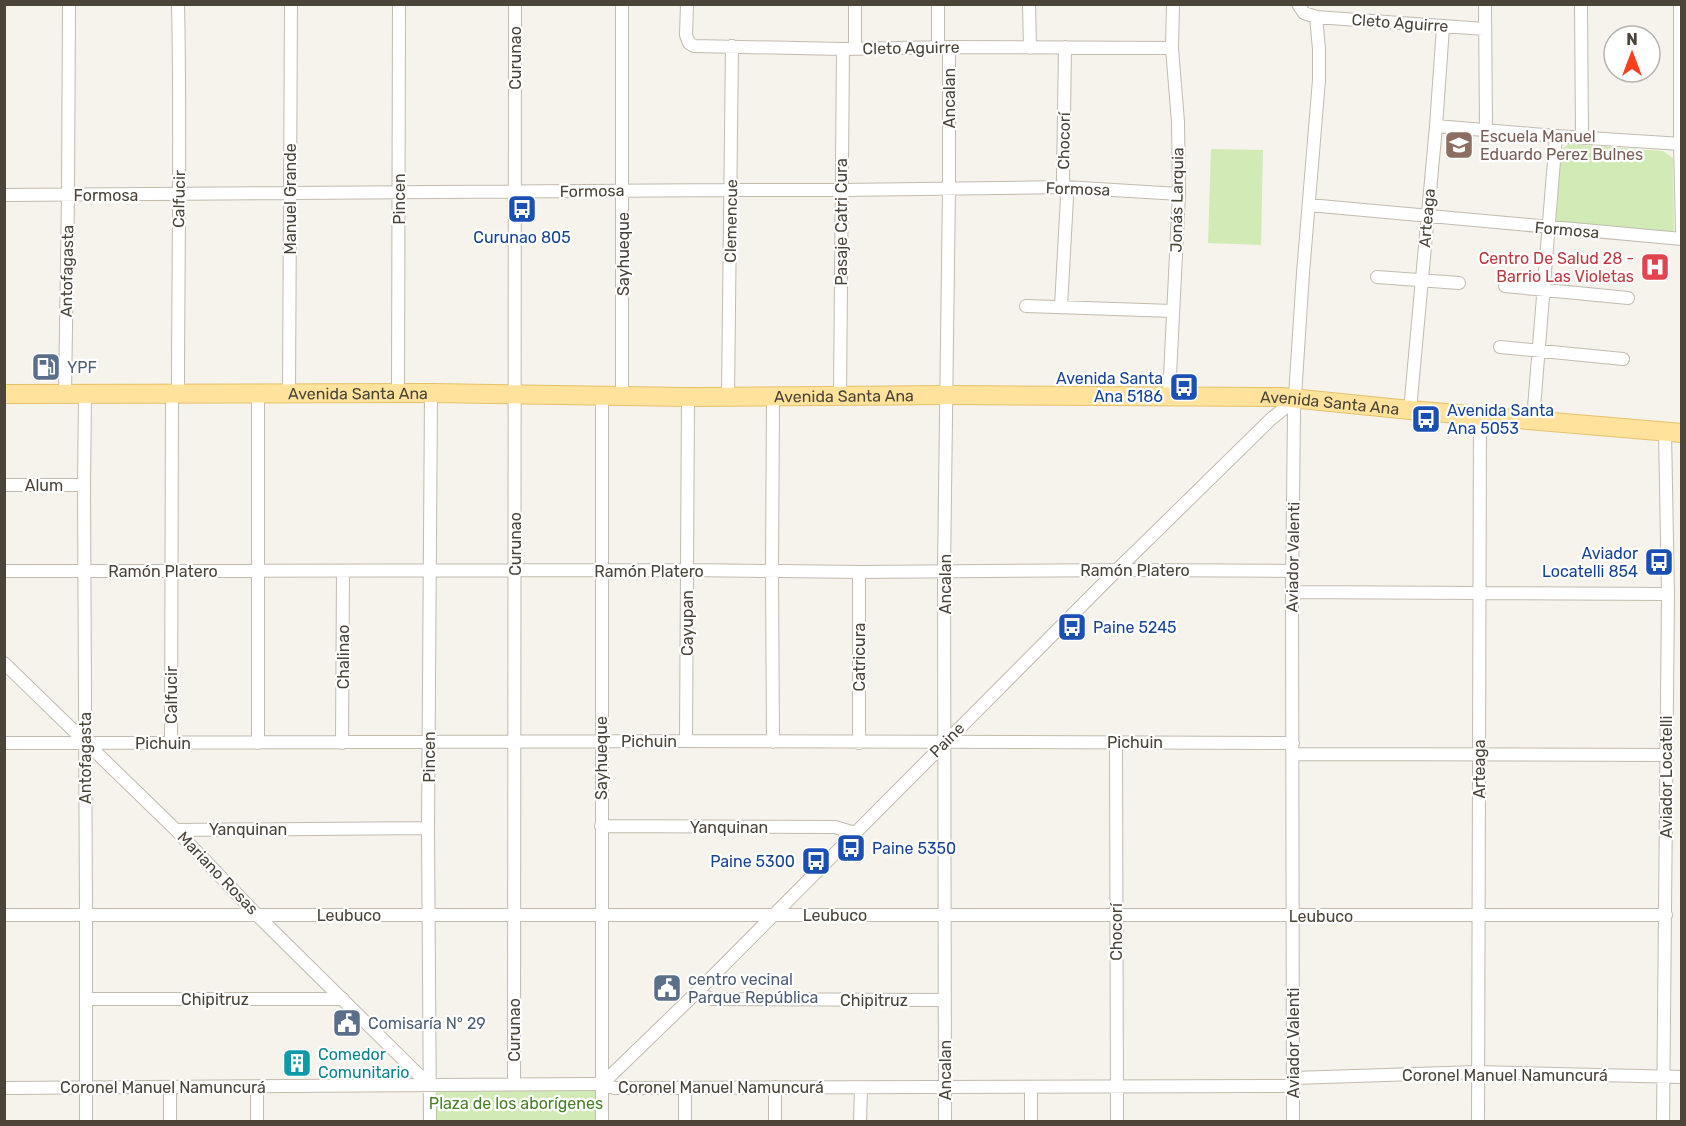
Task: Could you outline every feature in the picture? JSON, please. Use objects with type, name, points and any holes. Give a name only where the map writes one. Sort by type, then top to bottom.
[{"type":"main road","name":"Avenida Santa Ana","points":[[4,394],[431,393],[688,397],[947,395],[1281,397],[1480,416],[1677,430]]},
{"type":"street","name":"Antofagasta","points":[[65,394],[69,4]]},
{"type":"street","name":"Calfucir","points":[[171,743],[171,571],[180,116],[178,4]]},
{"type":"street","name":"Manuel Grande","points":[[289,394],[291,4]]},
{"type":"street","name":"Pincen","points":[[398,394],[399,4]]},
{"type":"street","name":"Curunao","points":[[514,1084],[515,4]]},
{"type":"street","name":"Sayhueque","points":[[622,4],[622,395]]},
{"type":"street","name":"Cleto Aguirre","points":[[687,4],[686,36],[688,43],[694,46],[849,49],[1172,48]]},
{"type":"street","name":"Pasaje Catri Cura","points":[[840,396],[841,190],[849,49],[855,4]]},
{"type":"street","name":"Ancalan","points":[[938,4],[943,47],[950,188],[944,570],[945,1122]]},
{"type":"street","points":[[1029,4],[1029,48]]},
{"type":"street","name":"Jonás Larquia","points":[[1169,396],[1179,194],[1178,122],[1172,48],[1173,4]]},
{"type":"street","points":[[1298,4],[1304,13],[1316,17]]},
{"type":"street","points":[[1485,4],[1486,129]]},
{"type":"street","points":[[1581,4],[1582,138]]},
{"type":"street","points":[[1680,4],[1682,231]]},
{"type":"street","name":"Cleto Aguirre","points":[[1316,17],[1485,29]]},
{"type":"street","name":"Aviador Valenti","points":[[1293,1122],[1292,592],[1296,399],[1318,80],[1319,49],[1316,17]]},
{"type":"street","name":"Arteaga","points":[[1410,410],[1443,27]]},
{"type":"street","name":"Clemencue","points":[[728,396],[732,46]]},
{"type":"street","name":"Chocorí","points":[[1060,306],[1067,198],[1063,179],[1065,47]]},
{"type":"street","points":[[1436,126],[1582,138],[1681,143]]},
{"type":"street","points":[[1533,420],[1556,136]]},
{"type":"street","name":"Formosa","points":[[4,195],[1065,187],[1179,194]]},
{"type":"street","name":"Formosa","points":[[1309,205],[1682,239]]},
{"type":"street","points":[[1377,277],[1459,283]]},
{"type":"street","points":[[1505,286],[1628,298]]},
{"type":"street","points":[[1026,306],[1173,311]]},
{"type":"street","points":[[1500,347],[1623,359]]},
{"type":"street","name":"Pincen","points":[[430,1122],[428,828],[431,393]]},
{"type":"street","name":"Antofagasta","points":[[85,394],[86,1122]]},
{"type":"street","points":[[258,394],[258,743]]},
{"type":"street","name":"Sayhueque","points":[[602,395],[602,1122]]},
{"type":"street","name":"Cayupan","points":[[686,741],[688,397]]},
{"type":"street","points":[[773,397],[773,742]]},
{"type":"street","name":"Paine","points":[[602,1084],[696,993],[1117,570],[1271,419],[1296,399]]},
{"type":"street","name":"Arteaga","points":[[1478,1122],[1480,416]]},
{"type":"street","name":"Aviador Locatelli","points":[[1663,1122],[1668,594],[1677,430]]},
{"type":"street","name":"Alum","points":[[4,485],[84,485]]},
{"type":"street","name":"Ramón Platero","points":[[4,571],[1293,571]]},
{"type":"street","name":"Chalinao","points":[[342,743],[343,571]]},
{"type":"street","name":"Catricura","points":[[859,572],[859,743]]},
{"type":"street","points":[[1292,592],[1668,594]]},
{"type":"street","name":"Mariano Rosas","points":[[4,663],[176,830],[257,915],[429,1085]]},
{"type":"street","name":"Chocorí","points":[[1116,742],[1117,1122]]},
{"type":"street","name":"Pichuin","points":[[4,743],[1116,742],[1479,755],[1666,755]]},
{"type":"street","name":"Yanquinan","points":[[602,826],[835,827],[855,833]]},
{"type":"street","name":"Yanquinan","points":[[176,830],[428,828]]},
{"type":"street","name":"Leubuco","points":[[4,915],[1666,915]]},
{"type":"street","name":"Chipitruz","points":[[696,993],[712,999],[945,1000]]},
{"type":"street","name":"Chipitruz","points":[[86,999],[343,999]]},
{"type":"street","name":"Coronel Manuel Namuncurá","points":[[4,1088],[514,1084],[602,1084],[615,1088],[1031,1087],[1293,1082],[1478,1072],[1682,1077]]},
{"type":"street","points":[[170,1087],[170,1122]]},
{"type":"street","points":[[257,1087],[257,1122]]},
{"type":"street","points":[[775,1087],[775,1122]]},
{"type":"street","points":[[1031,1087],[1031,1122]]},
{"type":"street","points":[[685,1088],[686,1122]]},
{"type":"street","points":[[860,1122],[861,1088]]},
{"type":"green space","points":[[1568,144],[1663,151],[1673,158],[1674,230],[1667,236],[1559,225],[1554,218],[1560,152]]},
{"type":"green space","points":[[1211,149],[1263,150],[1261,245],[1208,243]]},
{"type":"green space","name":"Plaza de los aborígenes","points":[[602,1084],[602,1121],[430,1121],[429,1085]]},
{"type":"place","name":"Escuela Manuel Eduardo Perez Bulnes","points":[[1459,145]]},
{"type":"place","name":"Curunao 805","points":[[522,209]]},
{"type":"place","name":"Centro De Salud 28 - Barrio Las Violetas","points":[[1655,267]]},
{"type":"place","name":"YPF","points":[[46,367]]},
{"type":"place","name":"Avenida Santa Ana 5186","points":[[1184,387]]},
{"type":"place","name":"Avenida Santa Ana 5053","points":[[1426,419]]},
{"type":"place","name":"Aviador Locatelli 854","points":[[1659,562]]},
{"type":"place","name":"Paine 5245","points":[[1072,627]]},
{"type":"place","name":"Paine 5350","points":[[851,848]]},
{"type":"place","name":"Paine 5300","points":[[816,861]]},
{"type":"place","name":"centro vecinal Parque República","points":[[667,988]]},
{"type":"place","name":"Comisaría N° 29","points":[[347,1023]]},
{"type":"place","name":"Comedor Comunitario","points":[[297,1063]]}]
